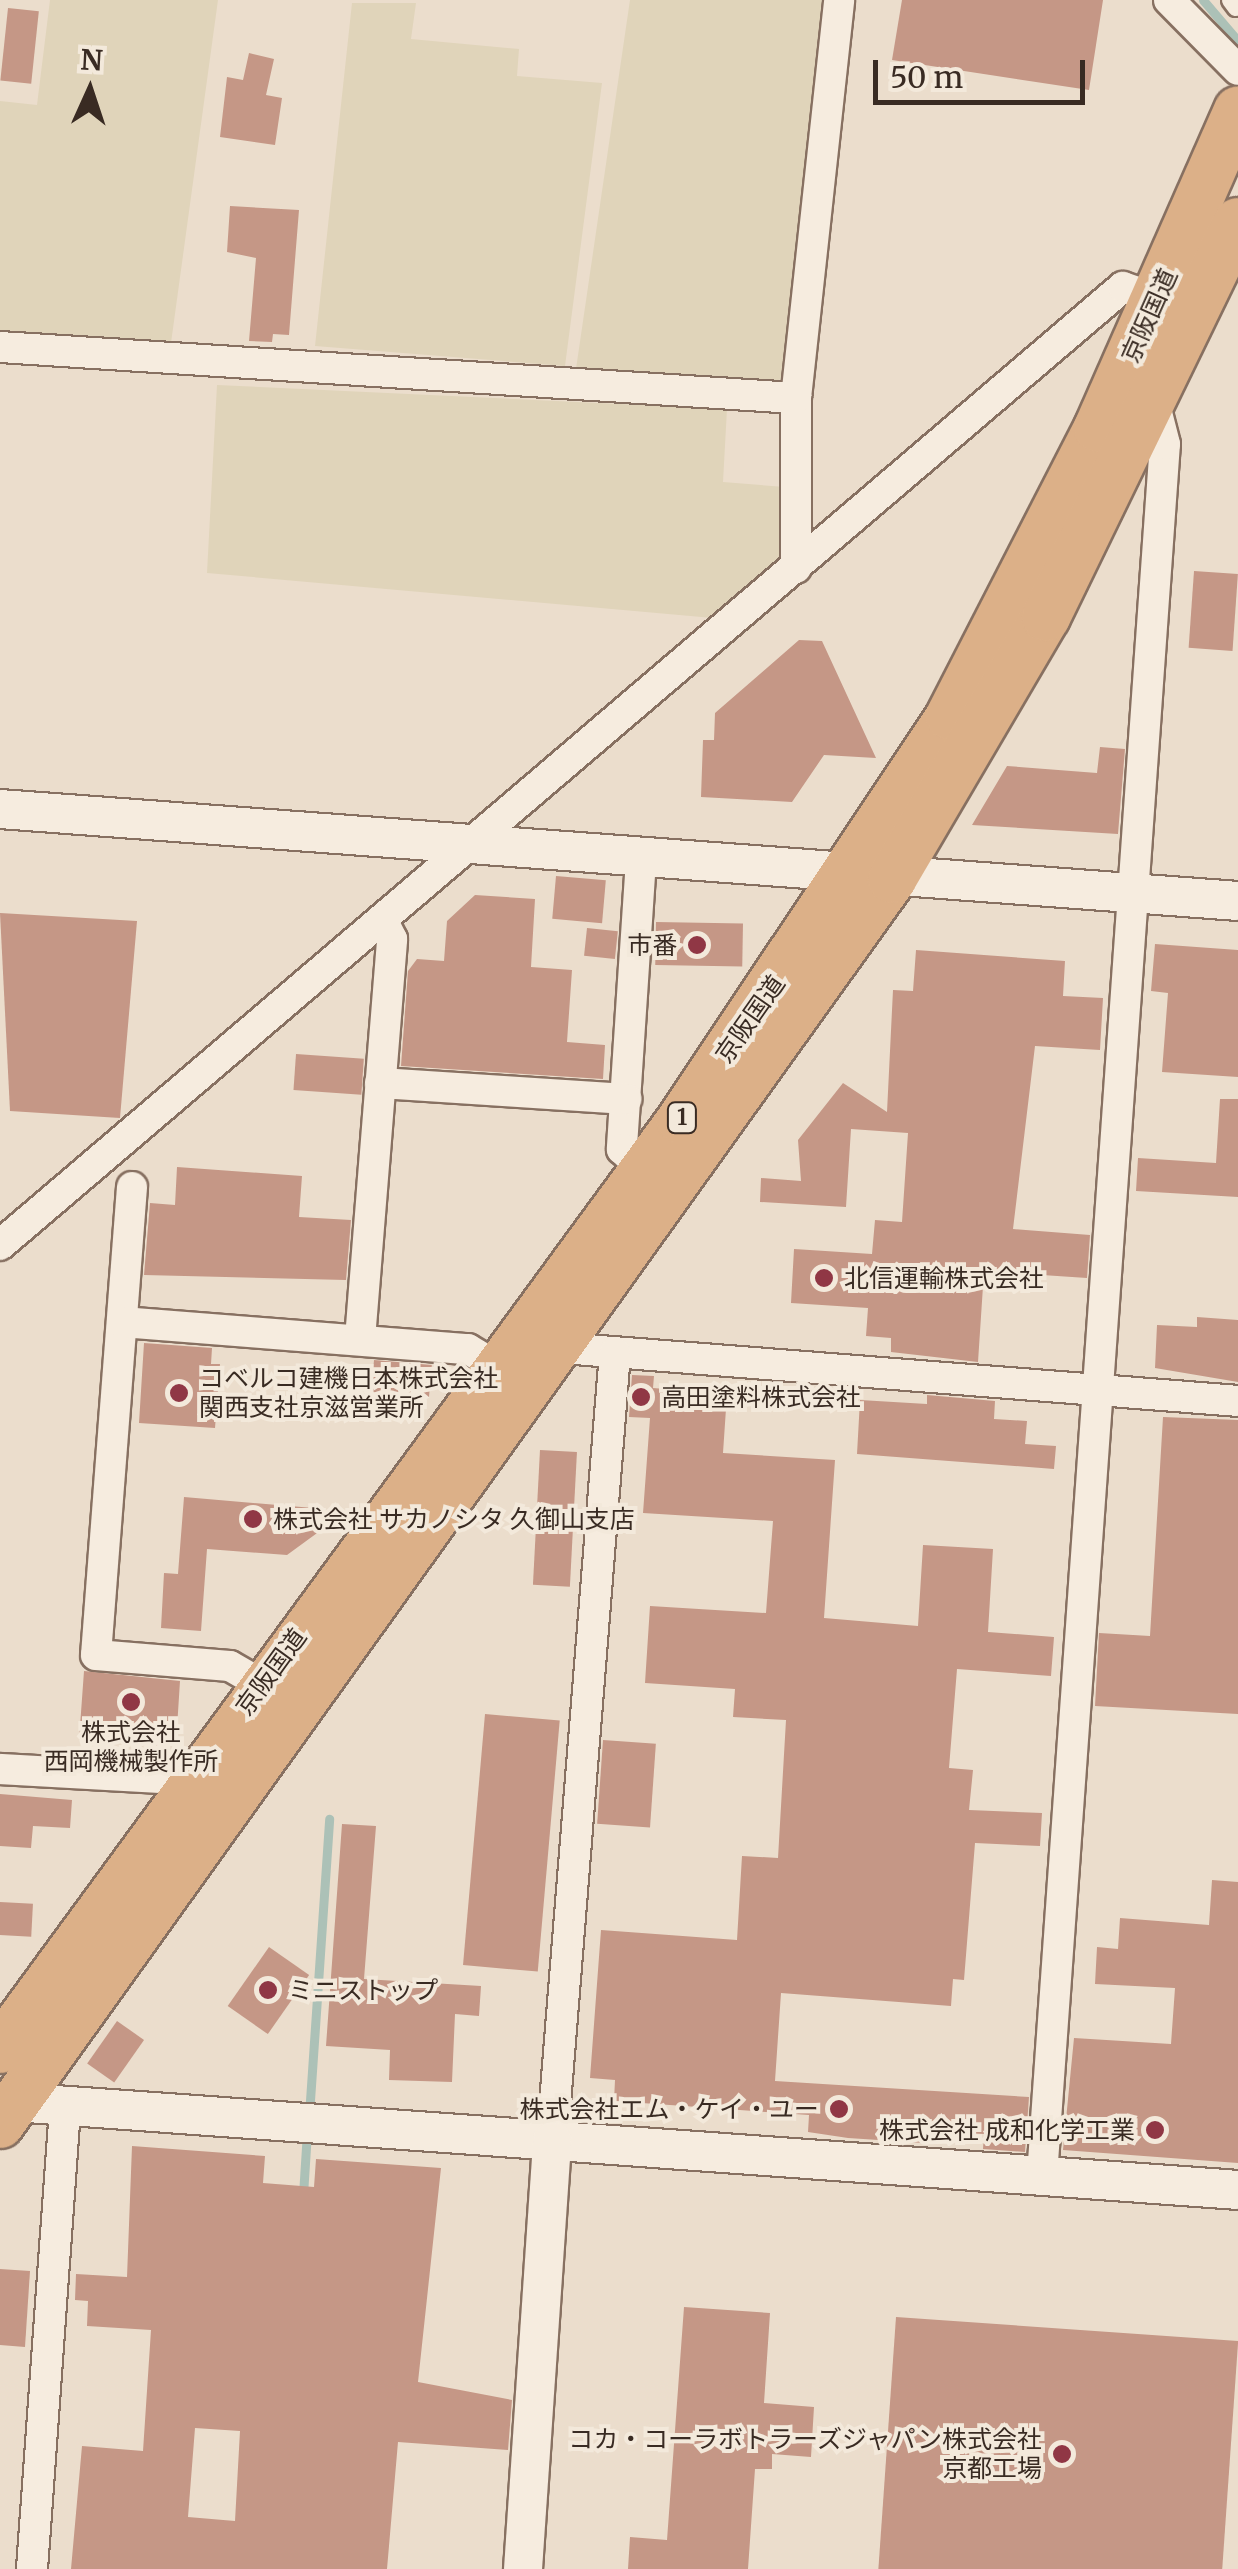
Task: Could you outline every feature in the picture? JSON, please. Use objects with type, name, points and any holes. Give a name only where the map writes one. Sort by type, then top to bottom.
[{"type":"highway","name":"京阪国道","points":[[0,2049],[261,1684],[644,1170],[870,877],[1158,299],[1238,111]]},
{"type":"highway","name":"京阪国道","points":[[5,2109],[562,1348],[870,877],[1046,618],[1155,405],[1238,222]]},
{"type":"street","points":[[796,568],[796,398],[839,0]]},
{"type":"street","points":[[1169,0],[1238,70]]},
{"type":"street","points":[[0,1245],[384,922],[1122,286],[1158,299]]},
{"type":"street","points":[[0,347],[796,398]]},
{"type":"street","points":[[1042,2176],[1165,444],[1155,405]]},
{"type":"street","points":[[0,809],[474,841],[641,860],[1238,901]]},
{"type":"street","points":[[641,860],[622,1149],[644,1170]]},
{"type":"street","points":[[360,1339],[392,939],[384,922]]},
{"type":"street","points":[[380,1082],[626,1099]]},
{"type":"street","points":[[132,1187],[96,1654],[230,1666],[261,1684]]},
{"type":"street","points":[[122,1322],[468,1349],[498,1367]]},
{"type":"street","points":[[562,1348],[1238,1401]]},
{"type":"street","points":[[524,2569],[552,2141],[614,1352]]},
{"type":"street","points":[[0,1769],[195,1780]]},
{"type":"street","points":[[5,2109],[65,2106],[1238,2190]]},
{"type":"street","points":[[32,2569],[65,2106]]},
{"type":"shaded area","points":[[50,0],[218,0],[171,343],[0,330],[0,101],[37,105]]},
{"type":"shaded area","points":[[630,0],[823,0],[785,377],[770,384],[576,369]]},
{"type":"shaded area","points":[[352,3],[416,3],[411,39],[519,49],[517,76],[602,83],[565,366],[315,346]]},
{"type":"shaded area","points":[[217,385],[727,409],[723,482],[785,487],[781,570],[724,619],[207,573]]},
{"type":"building","points":[[902,0],[1103,0],[1089,90],[892,60]]},
{"type":"building","points":[[8,8],[39,11],[31,84],[0,81]]},
{"type":"building","points":[[249,53],[274,59],[266,95],[282,98],[275,145],[220,137],[227,77],[243,80]]},
{"type":"building","points":[[230,206],[299,210],[289,335],[273,334],[272,342],[249,341],[256,258],[227,252]]},
{"type":"building","points":[[1194,571],[1238,574],[1233,651],[1189,648]]},
{"type":"building","points":[[799,640],[822,641],[876,758],[824,755],[792,802],[701,797],[703,740],[714,740],[715,713]]},
{"type":"building","points":[[1100,747],[1125,749],[1118,834],[972,825],[1007,766],[1097,773]]},
{"type":"building","points":[[556,876],[606,880],[602,923],[552,919]]},
{"type":"building","points":[[475,895],[535,899],[531,967],[572,970],[567,1042],[605,1045],[603,1079],[401,1066],[408,971],[417,959],[444,961],[447,921]]},
{"type":"building","points":[[0,913],[137,921],[120,1118],[10,1111]]},
{"type":"building","name":"市番","points":[[656,922],[743,924],[742,967],[655,965]]},
{"type":"building","points":[[587,928],[618,931],[615,959],[584,956]]},
{"type":"building","points":[[1155,944],[1238,950],[1238,1077],[1162,1072],[1168,993],[1151,991]]},
{"type":"building","points":[[916,950],[1065,961],[1063,996],[1103,998],[1100,1050],[1035,1046],[1013,1229],[1090,1235],[1087,1278],[984,1271],[978,1362],[891,1352],[891,1338],[866,1336],[868,1308],[791,1303],[794,1249],[872,1254],[875,1220],[902,1222],[908,1133],[851,1129],[846,1207],[760,1202],[761,1178],[801,1181],[798,1140],[843,1083],[887,1112],[893,990],[913,991]]},
{"type":"building","points":[[296,1054],[364,1059],[361,1095],[293,1090]]},
{"type":"building","points":[[1220,1099],[1238,1099],[1238,1197],[1136,1191],[1138,1158],[1216,1163]]},
{"type":"building","points":[[177,1167],[302,1176],[299,1217],[351,1220],[346,1280],[144,1275],[150,1203],[175,1205]]},
{"type":"building","points":[[1197,1317],[1238,1320],[1238,1382],[1155,1368],[1157,1325],[1197,1327]]},
{"type":"building","name":"コベルコ建機日本株式会社 関西支社京滋営業所","points":[[144,1343],[212,1348],[211,1364],[220,1364],[215,1428],[139,1423]]},
{"type":"building","points":[[374,1360],[432,1365],[429,1397],[371,1392]]},
{"type":"building","points":[[632,1375],[654,1376],[653,1388],[727,1394],[723,1453],[835,1460],[824,1618],[918,1626],[923,1545],[993,1549],[988,1632],[1054,1637],[1051,1676],[957,1669],[949,1768],[973,1770],[969,1810],[1042,1813],[1040,1846],[975,1843],[964,1980],[953,1979],[951,2006],[781,1993],[775,2081],[1029,2097],[1025,2152],[983,2149],[984,2134],[925,2131],[924,2143],[848,2138],[808,2132],[809,2115],[614,2101],[615,2080],[590,2078],[601,1930],[737,1940],[742,1856],[778,1858],[786,1720],[733,1717],[735,1689],[645,1683],[650,1606],[766,1613],[773,1521],[643,1513],[650,1418],[629,1417]]},
{"type":"building","points":[[927,1395],[995,1401],[994,1419],[1027,1421],[1025,1444],[1056,1446],[1054,1469],[857,1454],[860,1400],[927,1404]]},
{"type":"building","points":[[1163,1417],[1238,1420],[1238,1714],[1095,1706],[1099,1633],[1150,1636]]},
{"type":"building","points":[[540,1450],[577,1452],[570,1587],[533,1585]]},
{"type":"building","name":"株式会社 サカノシタ 久御山支店","points":[[184,1497],[325,1509],[324,1528],[287,1555],[207,1549],[201,1631],[161,1628],[164,1573],[178,1574]]},
{"type":"building","name":"株式会社 西岡機械製作所","points":[[84,1671],[180,1681],[177,1728],[147,1726],[146,1745],[79,1740]]},
{"type":"building","points":[[485,1714],[560,1721],[538,1972],[463,1965]]},
{"type":"building","points":[[603,1740],[656,1744],[650,1827],[597,1824]]},
{"type":"building","points":[[0,1794],[72,1800],[70,1828],[33,1826],[31,1848],[0,1846]]},
{"type":"building","points":[[342,1824],[376,1826],[364,1979],[481,1986],[479,2016],[455,2014],[452,2082],[389,2080],[390,2050],[326,2046]]},
{"type":"building","points":[[1212,1880],[1238,1882],[1238,2163],[1063,2150],[1074,2038],[1171,2044],[1175,1988],[1095,1984],[1097,1947],[1118,1949],[1120,1918],[1209,1925]]},
{"type":"building","points":[[0,1902],[33,1904],[31,1937],[0,1935]]},
{"type":"building","name":"ミニストップ","points":[[269,1947],[309,1975],[268,2034],[228,2006]]},
{"type":"building","points":[[117,2021],[144,2040],[114,2083],[87,2064]]},
{"type":"building","points":[[132,2146],[265,2156],[263,2183],[314,2187],[316,2159],[441,2168],[418,2382],[512,2400],[508,2450],[398,2442],[387,2569],[71,2569],[82,2446],[143,2451],[151,2330],[87,2326],[88,2301],[75,2300],[76,2274],[127,2277]],"holes":[[[195,2428],[240,2431],[235,2521],[188,2517]]]},
{"type":"building","points":[[0,2269],[30,2271],[25,2347],[0,2345]]},
{"type":"building","points":[[684,2307],[770,2313],[764,2403],[814,2407],[811,2457],[772,2454],[772,2469],[755,2469],[748,2569],[628,2569],[630,2537],[667,2540]]},
{"type":"building","name":"コカ・コーラボトラーズジャパン株式会社 京都工場","points":[[896,2317],[1238,2341],[1222,2569],[878,2569]]},
{"type":"waterway","points":[[1203,0],[1238,41]]},
{"type":"waterway","points":[[309,2115],[329,1819]]},
{"type":"waterway","points":[[303,2195],[307,2131]]},
{"type":"place","name":"市番","points":[[697,945]]},
{"type":"place","name":"北信運輸株式会社","points":[[824,1278]]},
{"type":"place","name":"コベルコ建機日本株式会社 関西支社京滋営業所","points":[[179,1393]]},
{"type":"place","name":"高田塗料株式会社","points":[[641,1397]]},
{"type":"place","name":"株式会社 サカノシタ 久御山支店","points":[[253,1519]]},
{"type":"place","name":"株式会社 西岡機械製作所","points":[[131,1702]]},
{"type":"place","name":"ミニストップ","points":[[268,1990]]},
{"type":"place","name":"株式会社エム・ケイ・ユー","points":[[839,2109]]},
{"type":"place","name":"株式会社 成和化学工業","points":[[1155,2130]]},
{"type":"place","name":"コカ・コーラボトラーズジャパン株式会社 京都工場","points":[[1062,2454]]}]
